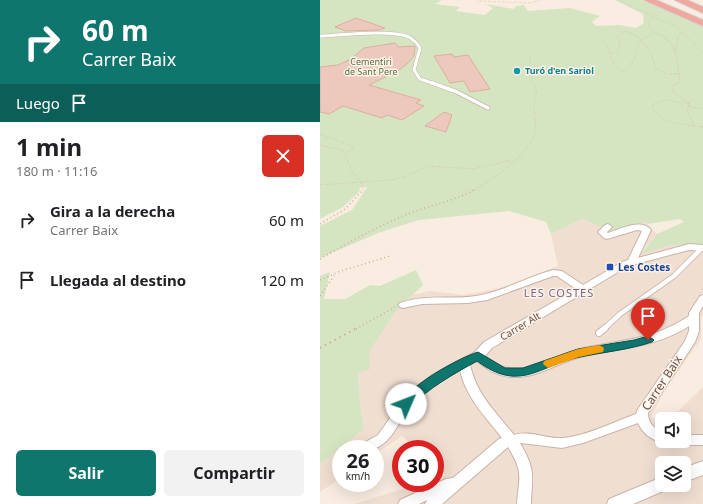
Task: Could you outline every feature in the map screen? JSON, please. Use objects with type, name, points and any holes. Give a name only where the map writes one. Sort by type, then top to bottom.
[{"type":"highway","points":[[648,0],[703,23]]},
{"type":"highway","points":[[667,0],[703,16]]},
{"type":"highway","points":[[679,0],[703,10]]},
{"type":"highway","points":[[699,0],[703,2]]},
{"type":"street","points":[[608,227],[602,232],[607,236],[636,227],[643,227],[647,230],[632,261]]},
{"type":"street","name":"Carrer Alt","points":[[382,440],[406,404],[419,391],[436,378],[478,356],[488,345],[624,264],[689,247],[703,248]]},
{"type":"street","points":[[403,305],[426,299],[452,301],[478,299],[510,290],[553,273],[559,273],[583,289]]},
{"type":"street","points":[[690,342],[694,331],[693,318],[703,298]]},
{"type":"street","points":[[478,356],[494,368],[504,372],[523,372],[578,353],[634,344],[674,330],[693,318]]},
{"type":"street","points":[[674,330],[684,331],[690,342]]},
{"type":"street","name":"Carrer Baix","points":[[655,434],[650,431],[642,417],[644,407],[690,342]]},
{"type":"street","points":[[464,364],[468,383],[476,398],[511,439],[525,470],[527,481],[524,504]]},
{"type":"street","points":[[432,504],[496,448],[511,439],[532,439],[562,443],[583,438],[642,417]]},
{"type":"street","points":[[691,440],[703,440]]},
{"type":"street","points":[[691,472],[703,468]]},
{"type":"street","points":[[405,504],[459,479]]},
{"type":"street","points":[[615,504],[655,487]]},
{"type":"lane","points":[[320,36],[403,35],[417,42],[420,48],[414,70],[420,79],[457,92],[488,108]]},
{"type":"lane","points":[[599,333],[620,314],[674,276],[703,248]]},
{"type":"path","points":[[478,1],[530,3],[541,0]]},
{"type":"path","points":[[618,0],[682,31],[703,53]]},
{"type":"path","points":[[651,16],[648,27],[653,33],[663,35],[670,40],[675,52],[680,82],[672,86],[673,92],[688,105]]},
{"type":"path","points":[[612,54],[619,50],[620,43],[617,37],[625,31],[632,32],[644,40],[650,49],[656,69],[664,74],[672,76],[679,74]]},
{"type":"path","points":[[675,52],[678,38],[682,31]]},
{"type":"path","points":[[605,43],[610,48],[613,65],[615,68],[620,71],[628,70],[634,59],[639,42],[653,33]]},
{"type":"path","points":[[320,259],[384,224],[432,205],[454,200],[474,190],[501,171],[513,160],[530,143],[537,125],[533,103],[537,91],[531,79],[533,71],[530,67],[530,57]]},
{"type":"path","points":[[703,109],[670,100],[657,101],[653,104],[652,108],[656,115],[664,121],[676,125],[683,124],[703,126]]},
{"type":"path","points":[[688,105],[687,110],[694,126]]},
{"type":"path","points":[[320,134],[351,144],[354,147],[346,155]]},
{"type":"path","points":[[320,145],[343,150],[353,173],[362,182],[364,191],[338,216],[320,224]]},
{"type":"path","points":[[320,185],[399,178],[412,175],[421,167],[428,166],[474,169],[513,160]]},
{"type":"path","points":[[320,280],[338,272],[390,256]]},
{"type":"path","points":[[320,296],[338,272]]},
{"type":"path","points":[[320,348],[392,307],[403,305]]},
{"type":"shaded area","points":[[582,219],[612,231],[645,222],[657,234],[641,253],[670,245],[703,244],[703,315],[701,317],[701,339],[665,390],[651,416],[655,420],[655,448],[691,448],[691,412],[677,412],[703,387],[703,504],[354,504],[393,492],[444,492],[444,440],[407,440],[402,436],[396,440],[392,440],[392,443],[384,448],[384,440],[350,440],[364,429],[360,404],[358,373],[369,352],[395,312],[413,295],[430,291],[464,295],[500,288],[558,266],[551,234]]},
{"type":"shaded area","points":[[332,454],[332,484],[320,492],[320,464]]},
{"type":"green space","name":"Cementiri de Sant Pere","points":[[320,0],[442,0],[435,4],[460,7],[456,11],[485,15],[493,8],[485,4],[514,9],[516,6],[524,5],[528,11],[570,8],[600,16],[592,22],[596,26],[619,25],[636,28],[644,23],[643,14],[615,0],[641,0],[703,26],[703,244],[670,245],[641,254],[657,234],[684,222],[680,219],[647,224],[645,222],[612,231],[582,219],[551,234],[546,222],[509,211],[419,220],[378,233],[320,258],[320,226],[352,210],[367,187],[359,188],[360,191],[343,207],[320,219]]},
{"type":"green space","points":[[416,270],[423,285],[395,312],[369,352],[370,369],[358,373],[360,404],[364,429],[350,440],[332,440],[332,454],[320,464],[320,276],[330,272],[324,299],[345,299],[370,285],[380,286]]},
{"type":"building","points":[[356,18],[385,28],[380,30],[346,31],[335,27]]},
{"type":"building","points":[[395,43],[398,47],[415,46],[414,56],[398,71],[369,85],[421,100],[416,103],[424,106],[402,120],[387,115],[382,118],[343,106],[329,114],[320,112],[320,67],[338,65],[351,59],[364,48]]},
{"type":"building","points":[[452,54],[454,57],[468,55],[490,89],[470,92],[464,81],[450,83],[434,56]]},
{"type":"building","points":[[444,112],[452,115],[446,132],[425,126]]},
{"type":"slow traffic","points":[[548,364],[561,358],[599,349]]},
{"type":"place","name":"Turó d'en Sariol","points":[[517,71]]},
{"type":"place","name":"Les Costes","points":[[610,267]]},
{"type":"district","name":"LES COSTES","points":[[559,293]]},
{"type":"route","points":[[406,404],[419,391],[436,378],[478,356],[494,368],[504,372],[514,373],[532,371],[561,358],[578,353],[634,344],[648,340]]}]
